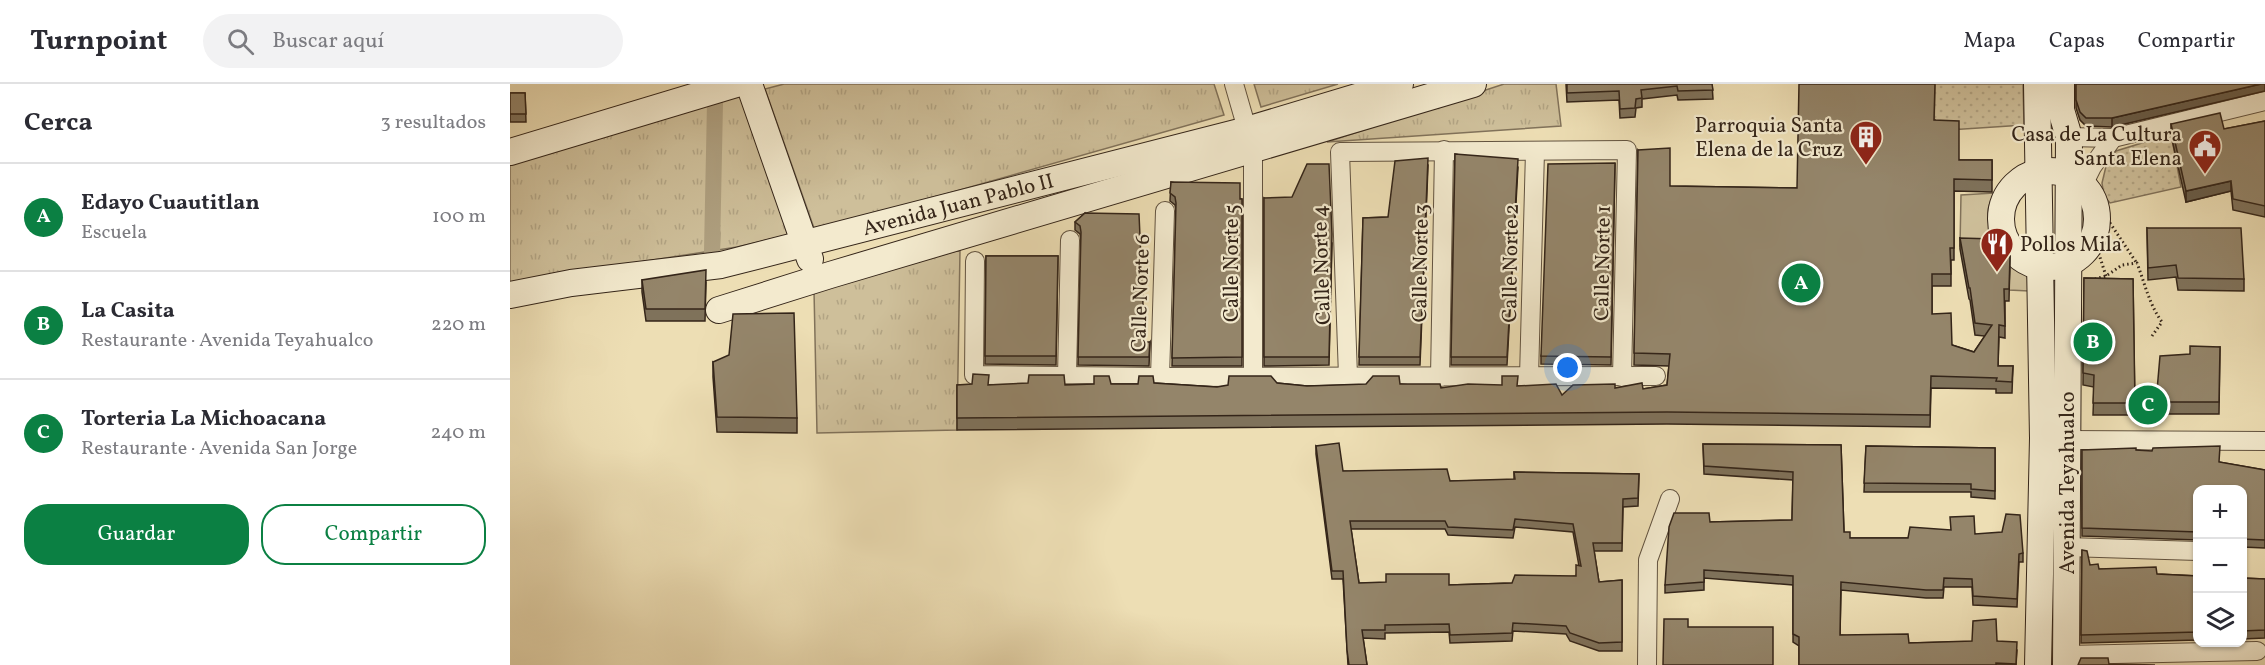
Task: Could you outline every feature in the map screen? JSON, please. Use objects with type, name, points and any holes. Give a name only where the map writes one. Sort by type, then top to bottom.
[{"type":"street","points":[[510,152],[736,84]]},
{"type":"street","points":[[749,84],[817,278]]},
{"type":"street","name":"Calle Norte 5","points":[[1234,84],[1250,140],[1253,376]]},
{"type":"street","name":"Avenida Juan Pablo II","points":[[510,296],[571,283],[721,265],[1250,140],[1400,84]]},
{"type":"street","points":[[718,310],[1250,140],[1473,84]]},
{"type":"street","name":"Avenida Teyahualco","points":[[2037,84],[2043,438],[2038,665]]},
{"type":"street","name":"Avenida Teyahualco","points":[[2061,84],[2061,110],[2069,137],[2075,180],[2068,264],[2066,660]]},
{"type":"street","points":[[2069,137],[2113,138],[2265,101]]},
{"type":"street","points":[[2068,264],[2049,268],[2022,260],[2008,247],[2001,229],[2001,210],[2008,193],[2024,176],[2038,171],[2058,172],[2075,180],[2092,167],[2113,138]]},
{"type":"street","points":[[1444,150],[1535,151]]},
{"type":"street","name":"Calle Norte 4","points":[[1348,376],[1340,152],[1444,150]]},
{"type":"street","name":"Calle Norte 3","points":[[1440,377],[1444,150]]},
{"type":"street","name":"Calle Norte 1","points":[[1535,151],[1627,150],[1622,377]]},
{"type":"street","name":"Calle Norte 2","points":[[1529,377],[1535,151]]},
{"type":"street","name":"Calle Norte 6","points":[[1160,377],[1165,211]]},
{"type":"street","points":[[1067,376],[1070,240]]},
{"type":"street","points":[[975,261],[974,375],[1656,376]]},
{"type":"street","points":[[2066,440],[2265,441]]},
{"type":"street","points":[[1647,665],[1648,560],[1670,499]]},
{"type":"street","points":[[2067,547],[2193,551]]},
{"type":"street","points":[[2066,660],[2257,651]]},
{"type":"path","points":[[2106,276],[2096,245],[2110,223],[2137,263],[2147,287],[2151,308],[2162,322],[2152,336]]},
{"type":"path","points":[[2089,281],[2106,276],[2122,264],[2137,263]]},
{"type":"green space","points":[[784,84],[1214,84],[1224,115],[815,231],[765,89]]},
{"type":"green space","points":[[1254,84],[1338,84],[1261,107]]},
{"type":"green space","points":[[1504,84],[1556,84],[1561,126],[1327,142]]},
{"type":"green space","points":[[1935,84],[2023,84],[2024,125],[1934,131]]},
{"type":"green space","points":[[743,94],[788,235],[737,247],[510,282],[510,165]]},
{"type":"green space","points":[[2171,134],[2181,187],[2110,203],[2104,196],[2102,183],[2107,162],[2116,151]]},
{"type":"green space","points":[[1994,193],[1988,209],[1990,229],[2003,252],[2017,262],[2026,265],[2029,291],[2009,290],[2010,268],[1993,269],[1993,247],[1960,246],[1961,195]]},
{"type":"green space","points":[[960,250],[957,430],[817,433],[814,290]]},
{"type":"building","points":[[1567,84],[1712,84],[1713,90],[1678,91],[1677,86],[1641,90],[1642,98],[1636,99],[1635,108],[1620,109],[1619,91],[1567,93]]},
{"type":"building","points":[[1799,84],[1935,84],[1934,120],[1959,121],[1959,160],[1992,160],[1992,180],[1954,179],[1954,248],[1950,248],[1951,274],[1932,274],[1932,314],[1951,313],[1952,345],[1974,352],[1992,325],[1975,323],[1960,238],[1994,239],[1993,257],[2010,256],[2009,289],[2004,289],[2005,326],[1999,325],[1998,366],[2013,366],[2012,382],[1996,381],[1997,378],[1931,376],[1930,415],[1667,412],[957,418],[957,385],[972,384],[973,374],[989,375],[988,385],[1028,383],[1029,375],[1064,375],[1065,385],[1094,384],[1094,376],[1109,376],[1111,384],[1138,384],[1139,376],[1153,376],[1154,383],[1217,387],[1228,385],[1229,376],[1271,376],[1277,383],[1307,386],[1366,384],[1373,376],[1399,376],[1400,384],[1440,384],[1441,388],[1468,384],[1502,385],[1502,376],[1518,376],[1517,386],[1556,384],[1562,395],[1573,385],[1615,384],[1615,388],[1642,383],[1643,389],[1667,385],[1670,354],[1634,353],[1638,150],[1670,148],[1670,186],[1797,188]]},
{"type":"building","points":[[2076,84],[2261,84],[2112,118],[2086,118],[2080,112],[2076,100]]},
{"type":"building","points":[[510,93],[525,93],[526,114],[510,114]]},
{"type":"building","points":[[2220,113],[2224,129],[2265,121],[2265,206],[2233,199],[2231,181],[2186,191],[2171,124]]},
{"type":"building","points":[[1455,154],[1518,159],[1507,357],[1451,357]]},
{"type":"building","points":[[1428,158],[1420,357],[1359,357],[1363,218],[1388,217],[1395,161]]},
{"type":"building","points":[[1615,163],[1611,357],[1541,356],[1548,164]]},
{"type":"building","points":[[1307,164],[1329,164],[1332,234],[1329,357],[1264,357],[1264,198],[1292,197]]},
{"type":"building","points":[[1171,182],[1240,183],[1240,199],[1242,199],[1242,357],[1172,358],[1176,203],[1175,197],[1170,193]]},
{"type":"building","points":[[1085,213],[1139,214],[1145,350],[1146,342],[1150,342],[1149,357],[1078,357],[1081,232],[1080,226],[1075,222]]},
{"type":"building","points":[[2147,228],[2241,228],[2244,279],[2178,278],[2176,265],[2148,268]]},
{"type":"building","points":[[986,256],[1058,256],[1056,356],[985,356]]},
{"type":"building","points":[[706,270],[705,309],[646,309],[642,280]]},
{"type":"building","points":[[2084,278],[2133,279],[2135,403],[2093,403],[2094,375],[2083,373]]},
{"type":"building","points":[[794,313],[797,418],[717,417],[713,362],[729,355],[733,314]]},
{"type":"building","points":[[2190,346],[2220,347],[2219,402],[2156,402],[2160,356],[2190,354]]},
{"type":"building","points":[[1339,443],[1343,471],[1447,469],[1450,481],[1515,479],[1514,472],[1639,474],[1638,498],[1623,499],[1622,543],[1593,543],[1599,582],[1622,580],[1622,642],[1599,643],[1570,633],[1566,626],[1513,623],[1512,633],[1450,635],[1449,624],[1385,625],[1385,630],[1362,630],[1367,665],[1349,665],[1343,571],[1332,571],[1316,446]],"holes":[[[1515,519],[1573,524],[1581,566],[1576,565],[1576,576],[1515,575],[1512,583],[1449,585],[1449,574],[1386,574],[1386,582],[1359,583],[1350,521],[1445,521],[1448,527],[1513,530]]]},
{"type":"building","points":[[1703,444],[1841,445],[1844,532],[1850,532],[1850,538],[1908,538],[1910,527],[1951,530],[1950,517],[1974,516],[1975,534],[2002,532],[2006,514],[2020,515],[2023,553],[2019,554],[2017,599],[1973,596],[1972,579],[1944,578],[1943,590],[1841,582],[1840,635],[1908,634],[1909,643],[1972,641],[1973,621],[1996,619],[1997,641],[2017,642],[2016,664],[1799,665],[1799,637],[1793,634],[1793,576],[1704,570],[1704,582],[1665,585],[1669,527],[1674,513],[1709,513],[1710,522],[1792,520],[1793,472],[1704,466]]},
{"type":"building","points":[[1866,446],[1995,448],[1995,491],[1971,489],[1971,484],[1864,483]]},
{"type":"building","points":[[2220,446],[2219,462],[2265,470],[2265,540],[2247,539],[2247,485],[2193,485],[2193,532],[2082,528],[2082,450],[2136,448],[2136,450],[2152,451],[2153,448]]},
{"type":"building","points":[[2082,550],[2087,551],[2090,565],[2098,564],[2099,569],[2156,567],[2157,574],[2193,576],[2193,632],[2081,635]]},
{"type":"building","points":[[2247,578],[2265,579],[2265,630],[2247,631]]},
{"type":"building","points":[[1664,619],[1688,619],[1688,627],[1773,627],[1773,665],[1663,665]]},
{"type":"building","points":[[2081,658],[2108,658],[2109,664],[2155,665],[2078,665]]},
{"type":"waterway","points":[[713,233],[712,251],[715,103]]},
{"type":"place","name":"Parroquia Santa Elena de la Cruz","points":[[1866,166]]},
{"type":"place","name":"Casa de La Cultura Santa Elena","points":[[2205,175]]},
{"type":"place","name":"Pollos Mila","points":[[1997,273]]},
{"type":"place","name":"Edayo Cuautitlan","points":[[1801,283]]},
{"type":"place","name":"La Casita","points":[[2093,342]]},
{"type":"place","name":"Torteria La Michoacana","points":[[2148,405]]}]
